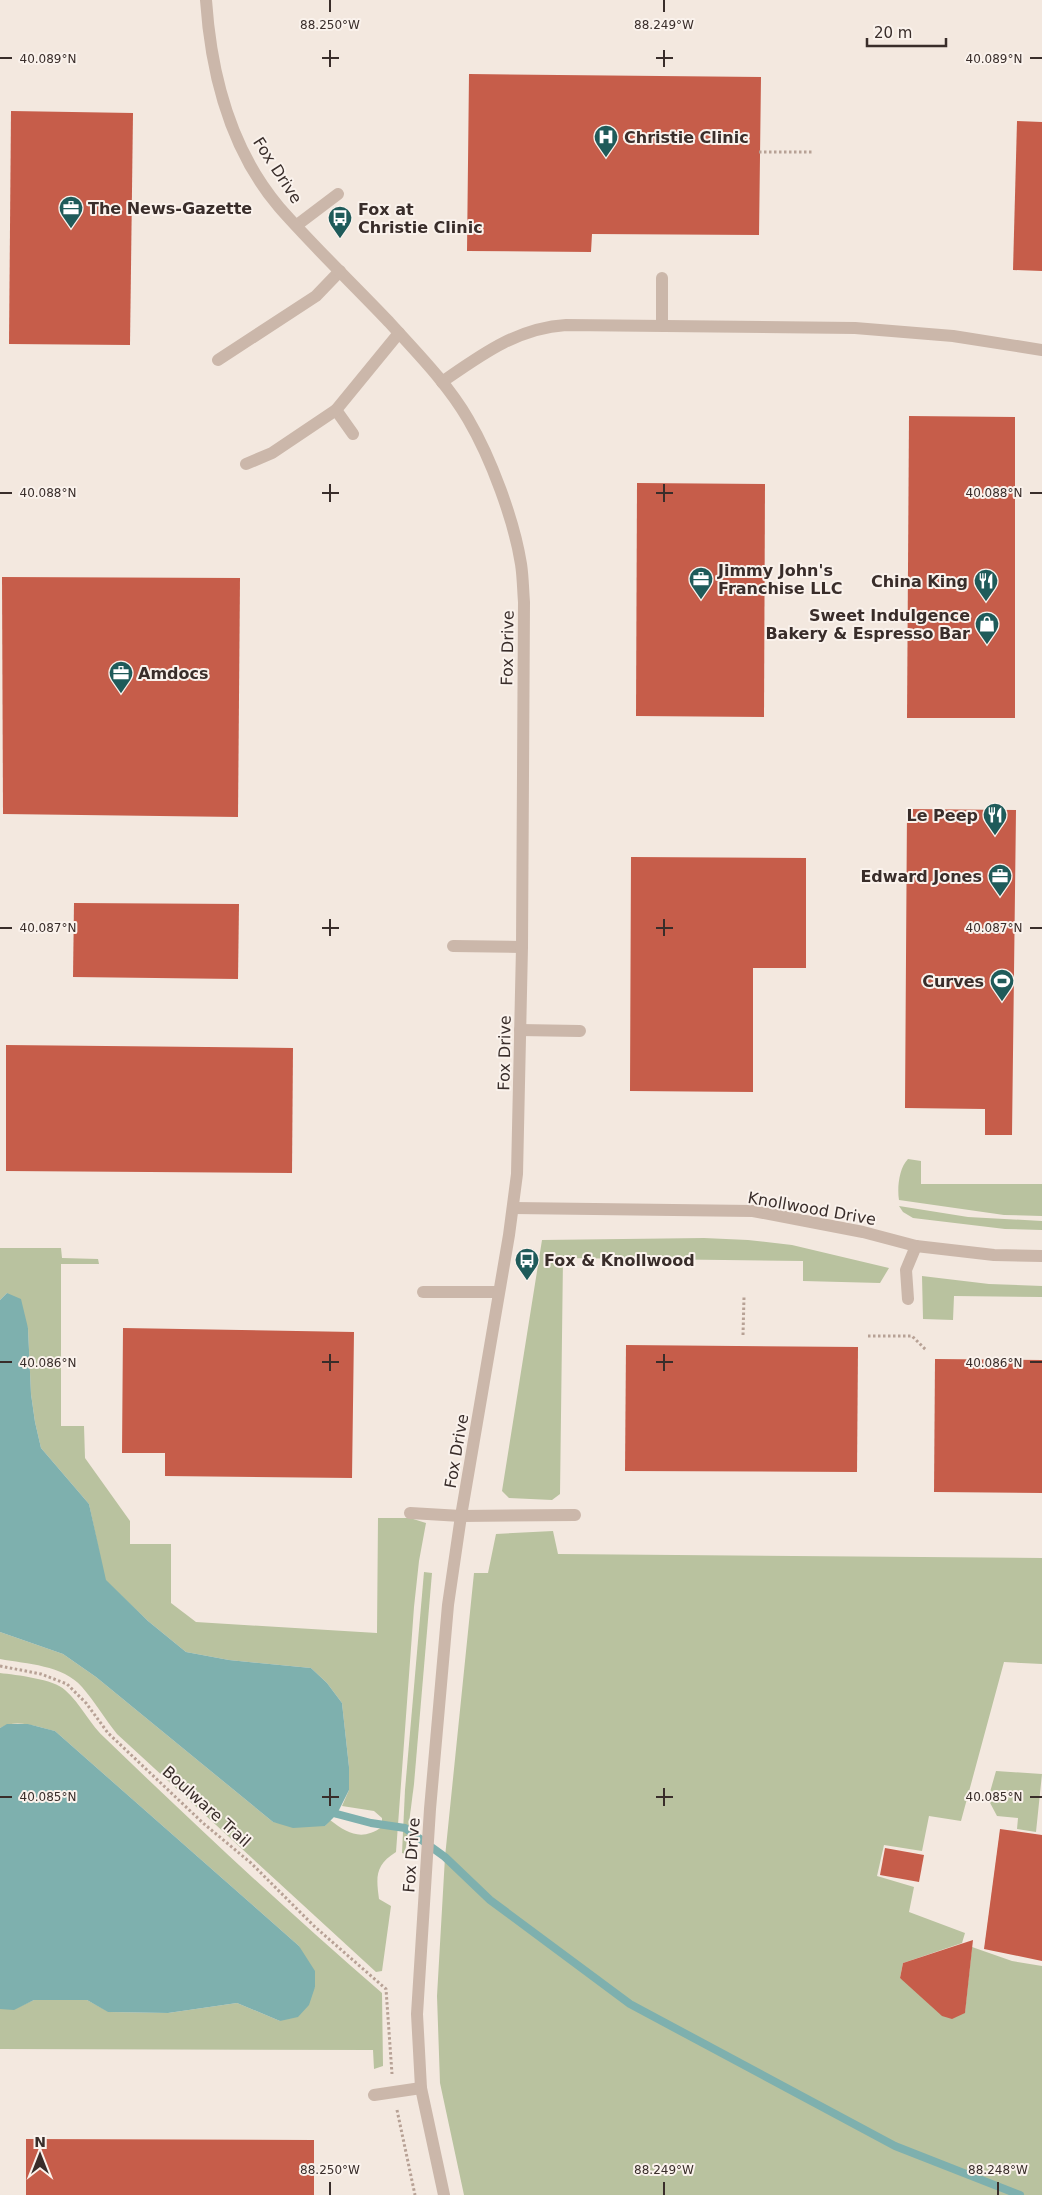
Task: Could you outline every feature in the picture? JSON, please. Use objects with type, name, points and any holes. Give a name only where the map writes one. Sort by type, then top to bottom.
[{"type":"street","name":"Fox Drive","points":[[206,0],[211,50],[219,92],[232,127],[252,167],[279,206],[399,333],[442,382],[468,419],[492,470],[508,514],[521,564],[524,602],[519,1153],[514,1208],[498,1292],[448,1605],[430,1809],[417,2014],[421,2088],[444,2195]]},
{"type":"street","points":[[297,225],[338,194]]},
{"type":"street","points":[[218,360],[316,296],[340,271]]},
{"type":"street","points":[[662,278],[662,325]]},
{"type":"street","points":[[442,382],[481,355],[517,335],[545,326],[662,325],[855,328],[953,336],[1042,350]]},
{"type":"street","points":[[246,464],[272,453],[336,410],[399,333]]},
{"type":"street","points":[[336,410],[353,434]]},
{"type":"street","points":[[453,946],[522,947]]},
{"type":"street","points":[[520,1030],[580,1031]]},
{"type":"street","name":"Knollwood Drive","points":[[514,1208],[753,1211],[854,1230],[916,1246],[994,1255],[1042,1256]]},
{"type":"street","points":[[908,1299],[906,1270],[916,1246]]},
{"type":"street","points":[[423,1292],[498,1292]]},
{"type":"street","points":[[410,1513],[461,1516],[575,1515]]},
{"type":"street","points":[[374,2095],[421,2088]]},
{"type":"path","points":[[759,152],[814,152]]},
{"type":"path","points":[[743,1335],[744,1297]]},
{"type":"path","points":[[868,1336],[912,1336],[926,1350]]},
{"type":"path","name":"Boulware Trail","points":[[0,1666],[41,1674],[67,1684],[86,1703],[108,1733],[203,1823],[251,1863],[314,1926],[386,1989],[393,2093]]},
{"type":"path","points":[[393,2093],[415,2195]]},
{"type":"green space","points":[[908,1159],[921,1161],[921,1184],[1042,1184],[1042,1216],[1004,1215],[899,1200],[899,1178]]},
{"type":"green space","points":[[899,1206],[968,1217],[1042,1221],[1042,1230],[1005,1229],[913,1218],[903,1212]]},
{"type":"green space","points":[[704,1238],[792,1245],[889,1268],[880,1283],[803,1281],[803,1261],[563,1258],[560,1494],[552,1500],[509,1498],[502,1491],[542,1240]]},
{"type":"green space","points":[[0,1248],[61,1248],[62,1258],[98,1259],[99,1264],[61,1264],[61,1426],[84,1426],[85,1458],[130,1521],[130,1544],[171,1544],[171,1603],[196,1622],[377,1633],[378,1518],[410,1518],[426,1523],[419,1561],[414,1607],[396,1852],[384,1862],[378,1872],[379,1899],[391,1906],[382,1971],[376,1972],[117,1734],[87,1693],[74,1680],[55,1670],[33,1664],[0,1659],[0,1632],[63,1654],[96,1677],[273,1822],[325,1826],[330,1820],[349,1832],[362,1835],[382,1827],[382,1818],[374,1811],[342,1806],[349,1790],[349,1767],[342,1703],[327,1683],[311,1668],[229,1660],[186,1652],[148,1621],[105,1580],[89,1504],[41,1448],[31,1394],[28,1328],[7,1293],[0,1300]]},
{"type":"green space","points":[[922,1276],[989,1284],[1042,1286],[1042,1297],[954,1296],[953,1320],[923,1319]]},
{"type":"green space","points":[[553,1531],[558,1554],[1042,1558],[1042,1664],[1004,1662],[961,1821],[929,1816],[922,1851],[884,1845],[877,1876],[914,1887],[909,1912],[965,1933],[962,1943],[903,1963],[900,1978],[965,2012],[972,1947],[1012,1961],[1042,1966],[1042,2195],[464,2195],[440,2083],[437,1996],[445,1857],[474,1573],[488,1573],[496,1534]]},
{"type":"green space","points":[[424,1572],[432,1573],[414,1784],[405,1854],[402,1853],[405,1790]]},
{"type":"green space","points":[[0,1673],[44,1680],[65,1690],[100,1733],[140,1772],[277,1900],[382,1993],[383,2066],[374,2069],[373,2050],[0,2049],[0,2009],[14,2009],[34,2000],[87,2000],[109,2012],[168,2013],[237,2003],[280,2021],[315,1987],[299,1946],[55,1731],[20,1724],[6,1725],[0,1728]]},
{"type":"green space","points":[[996,1771],[1042,1774],[1036,1832],[1017,1829],[1018,1818],[997,1816],[988,1799]]},
{"type":"water","points":[[7,1293],[21,1299],[28,1328],[31,1394],[41,1448],[89,1504],[106,1580],[148,1621],[186,1652],[229,1660],[311,1668],[327,1683],[342,1703],[349,1767],[349,1790],[337,1814],[325,1826],[293,1828],[273,1822],[96,1677],[63,1654],[0,1632],[0,1300]]},
{"type":"water","points":[[7,1724],[28,1724],[55,1731],[299,1946],[315,1971],[315,1987],[309,2005],[298,2017],[280,2021],[237,2003],[168,2013],[108,2012],[87,2000],[34,2000],[14,2010],[0,2009],[0,1728]]},
{"type":"building","points":[[469,74],[761,77],[759,235],[592,234],[591,252],[467,251]]},
{"type":"building","name":"The News-Gazette","points":[[11,111],[133,113],[130,345],[9,344]]},
{"type":"building","points":[[1017,121],[1042,122],[1042,271],[1013,270]]},
{"type":"building","points":[[909,416],[1015,417],[1015,718],[907,718]]},
{"type":"building","name":"Jimmy John's Franchise LLC","points":[[637,483],[765,484],[764,717],[636,716]]},
{"type":"building","points":[[2,577],[240,578],[238,817],[3,814]]},
{"type":"building","points":[[907,809],[1016,810],[1012,1135],[985,1135],[985,1109],[905,1108]]},
{"type":"building","points":[[631,857],[806,858],[806,968],[753,968],[753,1092],[630,1091]]},
{"type":"building","points":[[74,903],[239,904],[238,979],[73,977]]},
{"type":"building","points":[[6,1045],[293,1048],[292,1173],[6,1171]]},
{"type":"building","points":[[123,1328],[354,1332],[352,1478],[165,1476],[165,1453],[122,1453]]},
{"type":"building","points":[[626,1345],[858,1347],[857,1472],[625,1471]]},
{"type":"building","points":[[935,1359],[1042,1360],[1042,1493],[934,1492]]},
{"type":"building","points":[[1000,1829],[1042,1835],[1042,1961],[984,1949]]},
{"type":"building","points":[[885,1848],[924,1855],[919,1882],[880,1875]]},
{"type":"building","points":[[973,1940],[965,2013],[952,2019],[942,2016],[900,1978],[903,1963]]},
{"type":"building","points":[[26,2139],[314,2140],[314,2195],[26,2195]]},
{"type":"waterway","points":[[337,1814],[371,1823],[405,1828],[445,1857],[490,1900],[630,2004],[895,2146],[1020,2195]]},
{"type":"place","name":"Christie Clinic","points":[[606,158]]},
{"type":"place","name":"The News-Gazette","points":[[71,229]]},
{"type":"place","name":"Fox at Christie Clinic","points":[[340,239]]},
{"type":"place","name":"Jimmy John's Franchise LLC","points":[[701,600]]},
{"type":"place","name":"China King","points":[[986,602]]},
{"type":"place","name":"Sweet Indulgence Bakery & Espresso Bar","points":[[987,645]]},
{"type":"place","name":"Amdocs","points":[[121,694]]},
{"type":"place","name":"Le Peep","points":[[995,836]]},
{"type":"place","name":"Edward Jones","points":[[1000,897]]},
{"type":"place","name":"Curves","points":[[1002,1002]]},
{"type":"place","name":"Fox & Knollwood","points":[[527,1281]]}]
